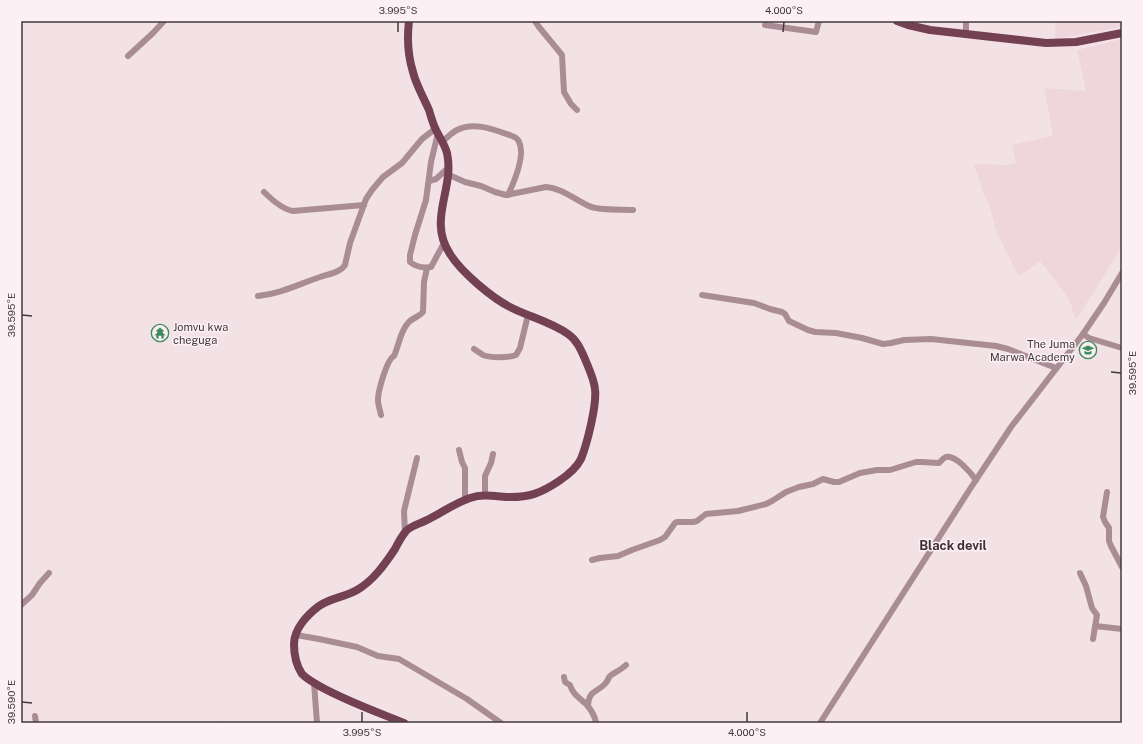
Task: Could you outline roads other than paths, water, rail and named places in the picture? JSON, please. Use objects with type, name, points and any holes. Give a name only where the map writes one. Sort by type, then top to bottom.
[{"type":"main road","points":[[404,723],[335,695],[314,683],[304,675],[297,664],[294,648],[294,640],[301,624],[319,606],[355,591],[366,584],[384,566],[405,533],[412,527],[427,521],[472,497],[485,495],[517,497],[534,495],[563,479],[574,470],[580,461],[592,418],[595,401],[595,389],[592,378],[580,348],[568,333],[510,307],[490,294],[459,266],[448,252],[444,244],[440,222],[448,171],[447,154],[436,131],[430,112],[413,73],[408,46],[409,21]]},
{"type":"main road","points":[[897,21],[930,30],[1046,43],[1081,41],[1122,32]]},
{"type":"street","points":[[128,56],[164,21]]},
{"type":"street","points":[[535,21],[562,55],[564,92],[571,104],[577,110]]},
{"type":"street","points":[[765,25],[816,32],[819,21]]},
{"type":"street","points":[[966,21],[966,35]]},
{"type":"street","points":[[442,142],[459,129],[476,126],[485,127],[516,138],[519,141],[520,146],[520,158],[518,171],[508,195]]},
{"type":"street","points":[[436,131],[426,200],[415,235],[410,261],[412,264],[427,268],[432,266],[444,244]]},
{"type":"street","points":[[258,296],[282,291],[343,268],[345,266],[348,247],[368,195],[383,177],[402,163],[422,139],[436,131]]},
{"type":"street","points":[[429,181],[436,179],[448,171],[457,179],[501,194],[508,195],[546,187],[571,196],[590,206],[607,209],[633,210]]},
{"type":"street","points":[[264,192],[283,207],[293,211],[314,208],[364,205]]},
{"type":"street","points":[[381,415],[378,398],[385,369],[391,357],[394,356],[398,342],[407,324],[423,312],[427,268]]},
{"type":"street","points":[[820,723],[1011,427],[1083,334],[1122,273]]},
{"type":"street","points":[[702,295],[754,303],[782,312],[789,321],[815,332],[831,332],[883,344],[904,340],[930,339],[996,346],[1014,351],[1056,368]]},
{"type":"street","points":[[474,349],[483,355],[489,356],[516,355],[520,348],[528,315]]},
{"type":"street","points":[[1083,334],[1089,338],[1122,348]]},
{"type":"street","points":[[459,450],[465,468],[465,500]]},
{"type":"street","points":[[485,495],[485,476],[493,454]]},
{"type":"street","points":[[592,560],[618,556],[660,540],[674,523],[693,522],[697,521],[706,514],[738,511],[766,504],[772,502],[786,492],[813,484],[823,479],[839,482],[860,473],[877,470],[890,470],[916,462],[939,463],[944,458],[948,457],[964,466],[976,480]]},
{"type":"street","points":[[405,533],[404,511],[417,458]]},
{"type":"street","points":[[1107,492],[1103,517],[1109,528],[1109,541],[1122,567]]},
{"type":"street","points":[[1080,572],[1086,586],[1092,608],[1097,615],[1093,639]]},
{"type":"street","points":[[21,605],[30,597],[40,583],[49,574]]},
{"type":"street","points":[[1095,626],[1122,629]]},
{"type":"street","points":[[296,635],[357,647],[378,656],[399,659],[467,699],[501,723]]},
{"type":"street","points":[[588,706],[588,698],[596,690],[605,685],[610,676],[626,665]]},
{"type":"street","points":[[564,677],[565,682],[570,685],[572,691],[595,715],[596,723]]},
{"type":"street","points":[[314,683],[318,723]]},
{"type":"street","points":[[35,716],[36,723]]},
{"type":"place","name":"Jomvu kwa cheguga","points":[[160,333]]},
{"type":"place","name":"The Juma Marwa Academy","points":[[1088,350]]},
{"type":"district","name":"Black devil","points":[[953,545]]}]
